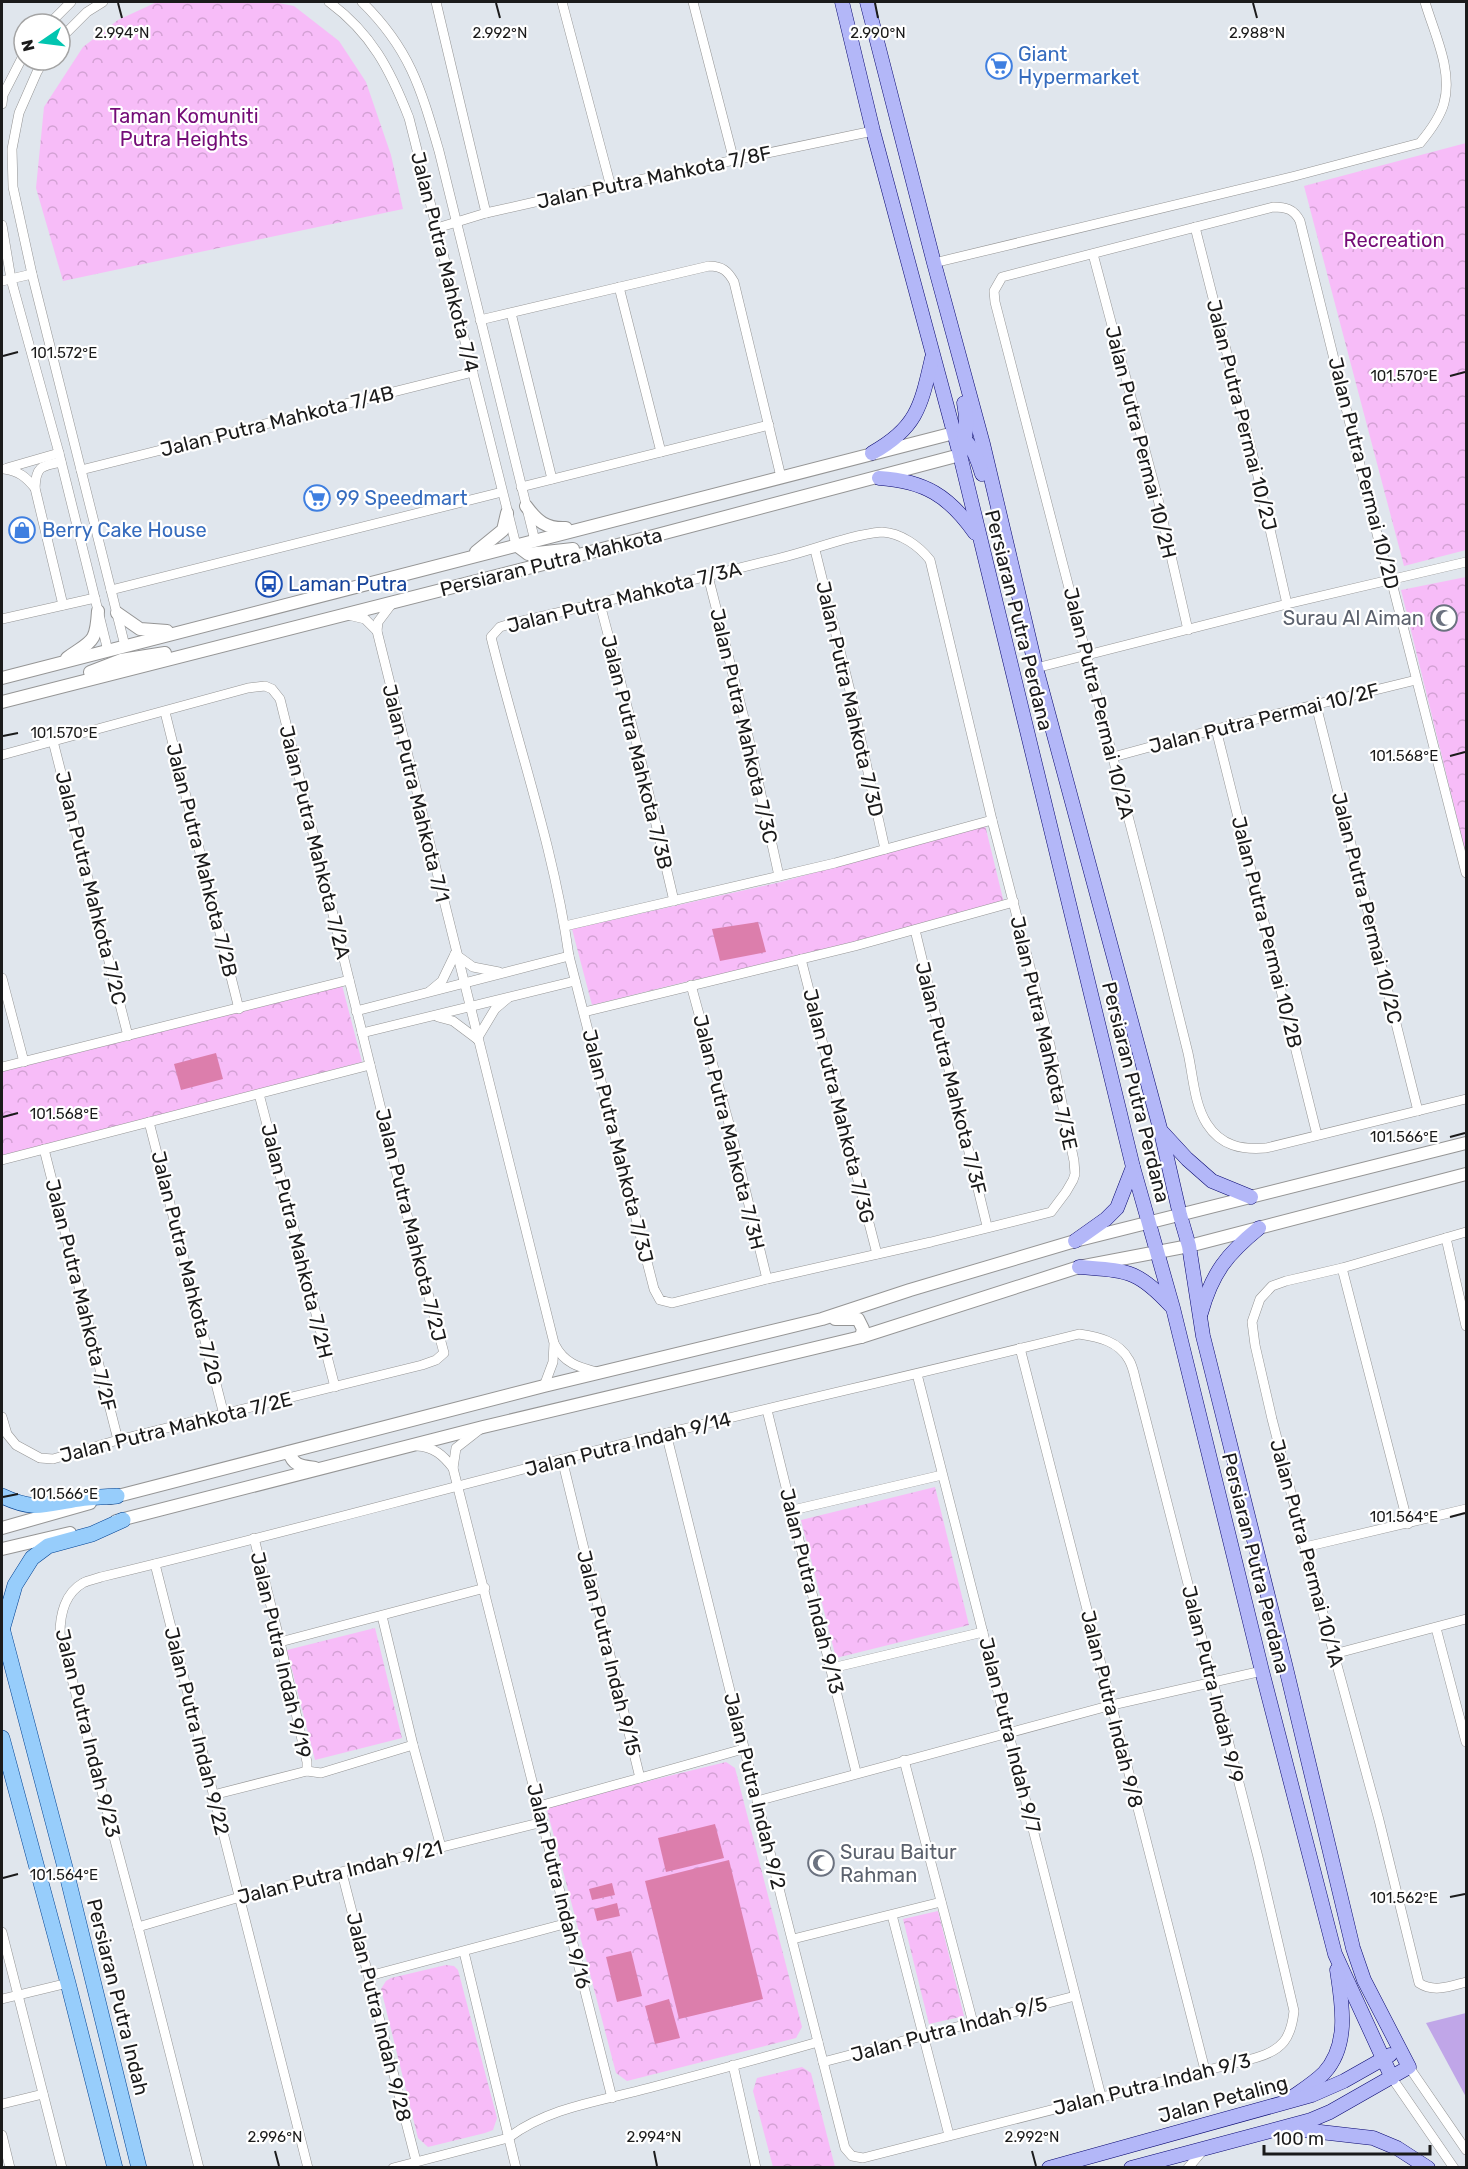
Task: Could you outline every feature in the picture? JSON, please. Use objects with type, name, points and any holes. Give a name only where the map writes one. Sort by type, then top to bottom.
[{"type":"main road","name":"Persiaran Putra Perdana","points":[[842,2],[873,131],[933,355],[960,437],[960,455],[979,540],[1133,1167],[1173,1308],[1262,1671],[1335,1954],[1392,2078]]},
{"type":"main road","name":"Persiaran Putra Perdana","points":[[867,2],[996,497],[1036,668],[1161,1132],[1189,1246],[1203,1336],[1353,1948],[1364,1980],[1409,2067]]},
{"type":"main road","points":[[872,453],[892,442],[912,420],[920,402],[933,355]]},
{"type":"main road","points":[[963,368],[962,392],[967,416],[960,437],[978,460],[985,483],[996,497]]},
{"type":"main road","points":[[879,478],[897,479],[938,493],[960,512],[979,540]]},
{"type":"main road","points":[[1161,1132],[1186,1159],[1212,1181],[1251,1197]]},
{"type":"main road","points":[[1075,1242],[1117,1208],[1133,1167]]},
{"type":"main road","points":[[1203,1336],[1201,1315],[1214,1278],[1231,1252],[1259,1228]]},
{"type":"main road","points":[[1079,1267],[1122,1270],[1141,1278],[1173,1308]]},
{"type":"main road","points":[[2,1496],[24,1506],[40,1507],[81,1498],[117,1496]]},
{"type":"main road","points":[[2,1629],[15,1585],[32,1558],[48,1546],[92,1534],[123,1520]]},
{"type":"main road","name":"Persiaran Putra Indah","points":[[2,1629],[67,1875],[139,2168]]},
{"type":"main road","points":[[2,1738],[115,2168]]},
{"type":"main road","points":[[7,1756],[18,1773],[26,1803],[30,1808],[37,1809],[42,1801],[35,1769],[35,1751]]},
{"type":"main road","points":[[39,1875],[36,1834],[37,1830],[42,1828],[46,1828],[50,1834],[67,1875]]},
{"type":"main road","points":[[1277,2106],[1310,2085],[1325,2072],[1335,2058],[1342,2025],[1342,2006],[1335,1954]]},
{"type":"main road","name":"Jalan Petaling","points":[[1048,2168],[1312,2095],[1344,2081],[1399,2049]]},
{"type":"main road","points":[[1131,2168],[1311,2120],[1330,2112],[1409,2067]]},
{"type":"main road","points":[[1282,2128],[1327,2131],[1373,2138],[1397,2148],[1428,2168]]},
{"type":"street","points":[[72,27],[87,12],[104,2]]},
{"type":"street","name":"Jalan Putra Mahkota 7/4","points":[[329,2],[350,18],[381,57],[396,85],[408,118],[516,545]]},
{"type":"street","name":"Jalan Putra Mahkota 7/4","points":[[362,2],[379,18],[397,43],[411,64],[421,88],[439,151],[534,541]]},
{"type":"street","points":[[436,2],[486,213]]},
{"type":"street","points":[[562,2],[611,187]]},
{"type":"street","points":[[693,2],[734,161]]},
{"type":"street","points":[[934,263],[1284,179],[1420,143],[1438,117],[1444,105],[1447,90],[1446,71],[1425,2]]},
{"type":"street","points":[[2,104],[3,95],[15,72]]},
{"type":"street","points":[[37,72],[19,114],[12,149],[13,188],[32,274],[125,646],[121,660]]},
{"type":"street","name":"Jalan Putra Mahkota 7/8F","points":[[437,228],[486,213],[873,131]]},
{"type":"street","name":"Jalan Putra Permai 10/2D","points":[[1261,209],[1284,207],[1292,210],[1300,221],[1381,550],[1391,579],[1467,873]]},
{"type":"street","name":"Jalan Putra Permai 10/2A","points":[[1261,209],[1008,274],[999,280],[994,291],[995,302],[1088,656],[1200,1107],[1206,1122],[1222,1140],[1233,1147],[1250,1150],[1467,1099]]},
{"type":"street","points":[[2,225],[6,280],[60,457],[108,651],[121,660]]},
{"type":"street","name":"Jalan Putra Permai 10/2J","points":[[1195,227],[1249,438],[1287,604]]},
{"type":"street","name":"Jalan Putra Permai 10/2H","points":[[1093,254],[1158,499],[1188,630]]},
{"type":"street","points":[[480,320],[717,266],[728,272],[734,282],[782,477]]},
{"type":"street","points":[[6,280],[32,274]]},
{"type":"street","points":[[619,287],[661,452]]},
{"type":"street","points":[[511,313],[552,479]]},
{"type":"street","name":"Jalan Putra Mahkota 7/4B","points":[[81,470],[473,372]]},
{"type":"street","points":[[521,487],[770,425]]},
{"type":"street","name":"Persiaran Putra Mahkota","points":[[2,678],[872,453],[960,437]]},
{"type":"street","name":"Persiaran Putra Mahkota","points":[[2,702],[879,478],[960,455]]},
{"type":"street","points":[[3,469],[60,457]]},
{"type":"street","points":[[60,457],[39,469],[36,473],[35,488],[63,605]]},
{"type":"street","points":[[3,469],[13,470],[24,476],[35,488]]},
{"type":"street","points":[[111,590],[502,492]]},
{"type":"street","points":[[526,506],[537,521],[549,528],[588,527]]},
{"type":"street","points":[[467,558],[503,530],[507,513]]},
{"type":"street","name":"Jalan Putra Mahkota 7/3A","points":[[569,956],[565,926],[530,778],[491,637],[500,627],[506,625],[815,550],[868,533],[889,533],[903,539]]},
{"type":"street","name":"Jalan Putra Mahkota 7/3E","points":[[694,1298],[1051,1212],[1066,1192],[1075,1173],[1050,1045],[992,820],[930,560],[923,551],[903,539]]},
{"type":"street","points":[[528,554],[534,541]]},
{"type":"street","points":[[516,545],[528,554]]},
{"type":"street","points":[[461,585],[483,572],[511,565],[528,554],[581,547],[607,548]]},
{"type":"street","name":"Jalan Putra Mahkota 7/3D","points":[[815,550],[851,695],[885,849]]},
{"type":"street","points":[[1036,668],[1287,604],[1467,562]]},
{"type":"street","name":"Jalan Putra Mahkota 7/3C","points":[[708,576],[745,722],[779,876]]},
{"type":"street","points":[[377,631],[378,622],[393,602]]},
{"type":"street","name":"Jalan Putra Mahkota 7/3B","points":[[600,604],[639,752],[674,901]]},
{"type":"street","points":[[2,619],[63,605],[97,605]]},
{"type":"street","points":[[62,663],[89,644],[94,636],[97,605]]},
{"type":"street","points":[[117,613],[140,629],[176,633]]},
{"type":"street","points":[[345,614],[365,619],[377,631]]},
{"type":"street","name":"Jalan Putra Mahkota 7/1","points":[[377,631],[455,954],[554,1343],[562,1357],[568,1362],[599,1373]]},
{"type":"street","points":[[58,688],[75,677],[121,660],[176,652],[183,656]]},
{"type":"street","name":"Jalan Putra Permai 10/2F","points":[[1113,757],[1416,680]]},
{"type":"street","name":"Jalan Putra Mahkota 7/2A","points":[[165,712],[248,688],[265,686],[276,693],[280,699],[359,1021]]},
{"type":"street","name":"Jalan Putra Permai 10/2C","points":[[1316,705],[1418,1111]]},
{"type":"street","points":[[2,755],[165,712]]},
{"type":"street","name":"Jalan Putra Mahkota 7/2B","points":[[165,712],[238,1009]]},
{"type":"street","name":"Jalan Putra Permai 10/2B","points":[[1216,729],[1317,1136]]},
{"type":"street","name":"Jalan Putra Mahkota 7/2C","points":[[53,741],[128,1036]]},
{"type":"street","points":[[565,926],[834,863],[992,820]]},
{"type":"street","points":[[584,1012],[915,930],[1014,902]]},
{"type":"street","name":"Jalan Putra Mahkota 7/3F","points":[[915,930],[987,1226]]},
{"type":"street","points":[[426,994],[439,985],[455,954],[473,966],[505,973]]},
{"type":"street","points":[[356,1011],[569,956]]},
{"type":"street","name":"Jalan Putra Mahkota 7/3J","points":[[569,956],[656,1295],[666,1303],[694,1298]]},
{"type":"street","name":"Jalan Putra Mahkota 7/3G","points":[[801,959],[877,1254]]},
{"type":"street","points":[[2,978],[24,1062]]},
{"type":"street","points":[[2,1067],[349,980]]},
{"type":"street","points":[[362,1033],[575,981]]},
{"type":"street","name":"Jalan Putra Mahkota 7/3H","points":[[691,985],[731,1131],[767,1279]]},
{"type":"street","points":[[433,1017],[453,1021],[477,1039],[495,1009],[510,997]]},
{"type":"street","name":"Jalan Putra Mahkota 7/2J","points":[[335,1387],[422,1365],[436,1360],[444,1353],[359,1021]]},
{"type":"street","points":[[2,1160],[370,1065]]},
{"type":"street","name":"Jalan Putra Mahkota 7/2H","points":[[260,1094],[335,1387]]},
{"type":"street","name":"Jalan Putra Mahkota 7/2G","points":[[149,1122],[224,1414]]},
{"type":"street","points":[[2,1528],[117,1496],[544,1386],[822,1319],[910,1290],[1075,1242],[1467,1143]]},
{"type":"street","name":"Jalan Putra Mahkota 7/2F","points":[[44,1149],[118,1440]]},
{"type":"street","points":[[2,1550],[483,1427],[861,1337],[1079,1267],[1189,1246],[1467,1174]]},
{"type":"street","name":"Jalan Putra Permai 10/1A","points":[[1462,1234],[1272,1286],[1260,1299],[1252,1322],[1258,1357],[1305,1547],[1379,1820],[1419,1983],[1426,1988],[1445,1988],[1467,1982]]},
{"type":"street","points":[[1446,1238],[1467,1326]]},
{"type":"street","points":[[1342,1268],[1408,1524]]},
{"type":"street","points":[[822,1319],[858,1319],[863,1329],[861,1337]]},
{"type":"street","name":"Jalan Putra Indah 9/14","points":[[155,1564],[666,1433],[1020,1348],[1079,1334],[1102,1337]]},
{"type":"street","name":"Jalan Putra Indah 9/9","points":[[1102,1337],[1116,1346],[1129,1359],[1213,1682],[1258,1857],[1294,2011],[1292,2028],[1285,2042]]},
{"type":"street","name":"Jalan Putra Mahkota 7/1","points":[[544,1386],[553,1362],[554,1343]]},
{"type":"street","name":"Jalan Putra Indah 9/8","points":[[1020,1348],[1204,2070]]},
{"type":"street","name":"Jalan Putra Indah 9/7","points":[[917,1374],[1101,2097]]},
{"type":"street","name":"Jalan Putra Mahkota 7/2E","points":[[2,1417],[10,1440],[26,1452],[53,1459],[118,1440],[335,1387]]},
{"type":"street","name":"Jalan Putra Indah 9/13","points":[[767,1410],[856,1772]]},
{"type":"street","points":[[453,1468],[456,1448],[483,1427]]},
{"type":"street","name":"Jalan Putra Indah 9/2","points":[[666,1433],[743,1749],[845,2148]]},
{"type":"street","points":[[407,1448],[421,1446],[432,1448],[440,1453],[453,1468]]},
{"type":"street","points":[[289,1452],[295,1464],[322,1469]]},
{"type":"street","name":"Jalan Putra Indah 9/15","points":[[562,1459],[640,1778],[743,1749]]},
{"type":"street","name":"Jalan Putra Indah 9/16","points":[[453,1468],[612,2098]]},
{"type":"street","points":[[793,1510],[942,1475]]},
{"type":"street","points":[[1305,1547],[1467,1509]]},
{"type":"street","name":"Jalan Putra Indah 9/19","points":[[254,1538],[280,1642],[307,1762],[307,1771]]},
{"type":"street","name":"Jalan Putra Indah 9/22","points":[[155,1564],[308,2168]]},
{"type":"street","name":"Jalan Putra Indah 9/23","points":[[155,1564],[83,1582],[71,1593],[60,1620],[60,1634],[199,2168]]},
{"type":"street","points":[[280,1642],[484,1588]]},
{"type":"street","points":[[382,1616],[413,1745],[441,1847]]},
{"type":"street","points":[[1334,1654],[1467,1619]]},
{"type":"street","points":[[1436,1628],[1467,1742]]},
{"type":"street","points":[[832,1668],[983,1632]]},
{"type":"street","points":[[757,1801],[856,1772],[1112,1705],[1262,1671]]},
{"type":"street","points":[[213,1796],[307,1771],[321,1773],[413,1745]]},
{"type":"street","points":[[904,1760],[973,2023]]},
{"type":"street","points":[[539,1806],[640,1778]]},
{"type":"street","name":"Jalan Putra Indah 9/21","points":[[138,1927],[240,1897],[543,1822]]},
{"type":"street","name":"Jalan Putra Indah 9/28","points":[[342,1873],[416,2162]]},
{"type":"street","points":[[793,1939],[941,1902]]},
{"type":"street","points":[[892,1915],[949,2135]]},
{"type":"street","points":[[369,1976],[568,1923]]},
{"type":"street","points":[[2,1932],[62,2168]]},
{"type":"street","points":[[464,1952],[516,2168]]},
{"type":"street","points":[[2,1999],[68,1983]]},
{"type":"street","name":"Jalan Putra Indah 9/5","points":[[823,2062],[1075,1996]]},
{"type":"street","points":[[393,2168],[508,2138],[541,2117],[565,2108],[612,2098],[818,2042]]},
{"type":"street","name":"Jalan Putra Indah 9/3","points":[[845,2148],[852,2156],[863,2158],[1267,2055],[1285,2042]]},
{"type":"street","points":[[733,2065],[756,2168]]},
{"type":"street","name":"Persiaran Putra Perdana","points":[[1409,2067],[1467,2150]]},
{"type":"street","name":"Persiaran Putra Perdana","points":[[1392,2078],[1454,2168]]},
{"type":"street","points":[[2,2104],[43,2094]]},
{"type":"street","points":[[2,2135],[10,2168]]},
{"type":"street","points":[[1188,2168],[1204,2149]]},
{"type":"shaded area","points":[[758,922],[766,952],[720,961],[712,929]]},
{"type":"shaded area","points":[[216,1053],[223,1079],[181,1090],[174,1064]]},
{"type":"shaded area","points":[[715,1824],[724,1858],[666,1872],[658,1838]]},
{"type":"shaded area","points":[[729,1860],[763,1999],[679,2019],[645,1881]]},
{"type":"shaded area","points":[[612,1883],[615,1895],[592,1900],[589,1889]]},
{"type":"shaded area","points":[[617,1903],[620,1916],[597,1921],[594,1909]]},
{"type":"shaded area","points":[[631,1951],[642,1996],[617,2002],[606,1957]]},
{"type":"shaded area","points":[[669,1999],[680,2038],[655,2044],[645,2006]]},
{"type":"shaded area","points":[[1466,2013],[1466,2097],[1426,2023]]},
{"type":"green space","name":"Taman Komuniti Putra Heights","points":[[157,2],[273,2],[294,6],[339,41],[366,82],[391,155],[403,209],[63,281],[36,188],[44,107],[67,72],[72,72],[72,64],[83,47],[118,20]]},
{"type":"green space","name":"Recreation","points":[[1466,143],[1466,550],[1404,566],[1304,186]]},
{"type":"green space","points":[[1466,577],[1466,854],[1401,590]]},
{"type":"green space","points":[[985,825],[1004,903],[802,958],[689,981],[592,1005],[572,929],[781,882]]},
{"type":"green space","points":[[342,985],[362,1062],[2,1157],[2,1071]]},
{"type":"green space","points":[[935,1487],[969,1625],[836,1658],[801,1520]]},
{"type":"green space","points":[[375,1628],[402,1738],[315,1760],[287,1650]]},
{"type":"green space","points":[[726,1762],[735,1768],[802,2027],[796,2038],[627,2081],[616,2073],[546,1806]]},
{"type":"green space","points":[[938,1911],[964,2016],[929,2024],[903,1919]]},
{"type":"green space","points":[[446,1965],[454,1966],[458,1970],[497,2118],[493,2130],[428,2147],[418,2138],[381,1989],[391,1978]]},
{"type":"green space","points":[[802,2067],[811,2073],[835,2167],[773,2167],[753,2091],[757,2078]]},
{"type":"place","name":"Giant Hypermarket","points":[[999,66]]},
{"type":"place","name":"99 Speedmart","points":[[317,498]]},
{"type":"place","name":"Berry Cake House","points":[[22,530]]},
{"type":"place","name":"Laman Putra","points":[[269,584]]},
{"type":"place","name":"Surau Al Aiman","points":[[1444,618]]},
{"type":"place","name":"Surau Baitur Rahman","points":[[821,1863]]}]
